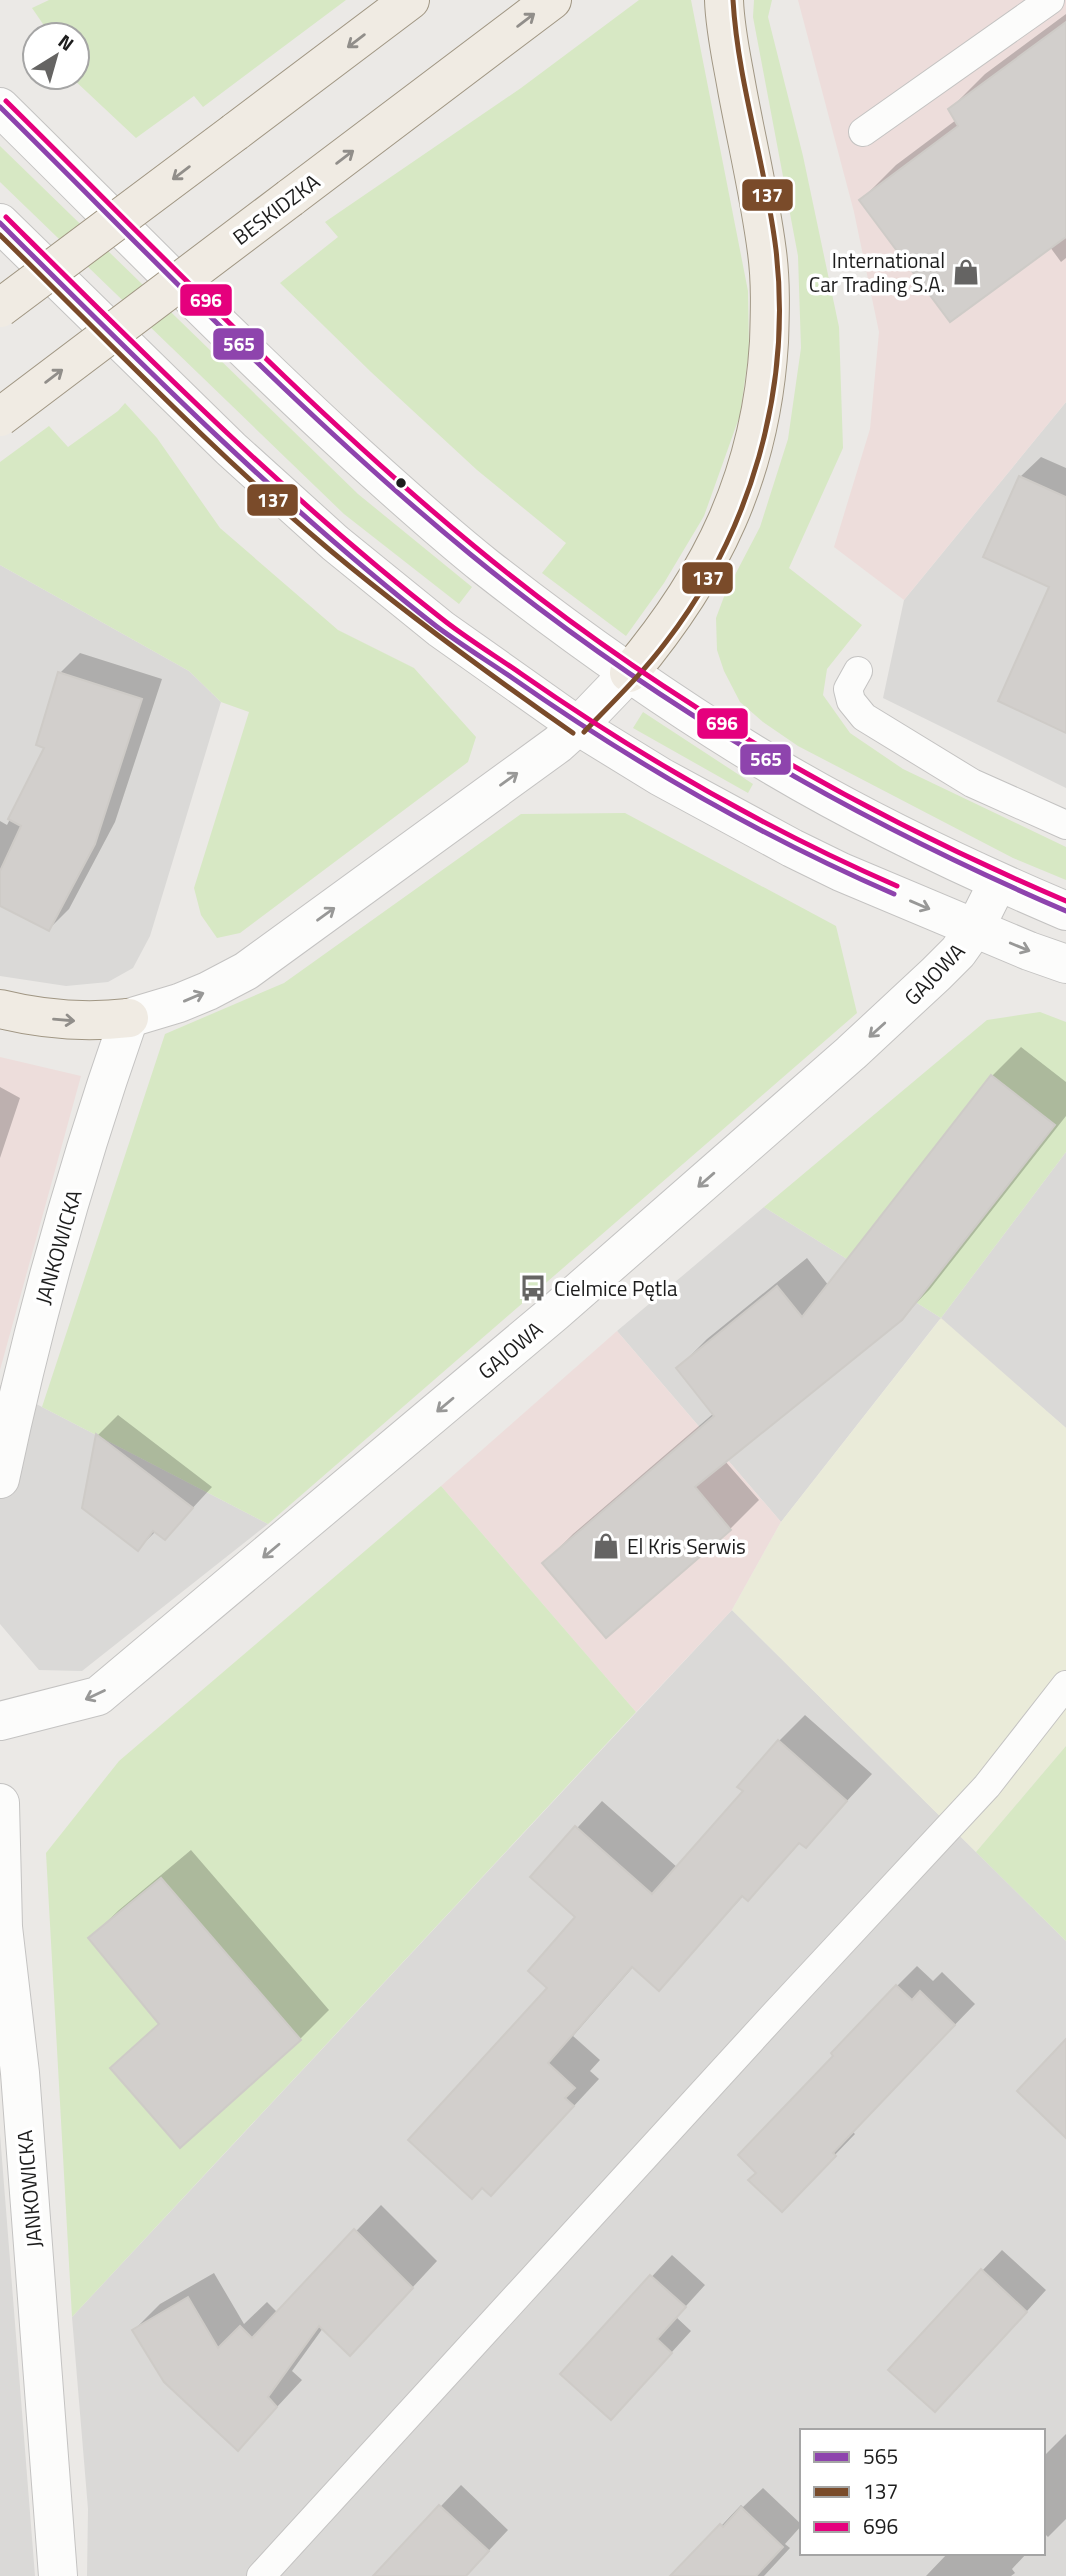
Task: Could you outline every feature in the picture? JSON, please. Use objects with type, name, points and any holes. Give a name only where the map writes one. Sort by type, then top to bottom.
[{"type":"main road","points":[[0,308],[410,0]]},
{"type":"main road","name":"BESKIDZKA","points":[[0,418],[552,0]]},
{"type":"main road","points":[[629,673],[678,612],[718,543],[733,511],[750,459],[765,391],[770,278],[729,45],[724,0]]},
{"type":"main road","points":[[0,1009],[33,1017],[69,1021],[129,1018]]},
{"type":"street","points":[[0,107],[291,395],[487,568],[629,673],[819,792],[998,882],[1066,911]]},
{"type":"street","points":[[0,222],[231,449],[335,543],[441,629],[578,726],[661,777],[841,872],[1066,964]]},
{"type":"street","points":[[129,1018],[180,1003],[246,971],[528,766],[578,726],[629,673]]},
{"type":"street","name":"GAJOWA","points":[[0,1721],[98,1696],[554,1314],[895,1013],[958,952],[975,928],[998,882]]},
{"type":"street","name":"JANKOWICKA","points":[[0,1479],[36,1324],[59,1240],[129,1018]]},
{"type":"street","name":"JANKOWICKA","points":[[0,1803],[1,1898],[21,2087],[58,2576]]},
{"type":"lane","points":[[863,132],[1050,0]]},
{"type":"lane","points":[[858,671],[848,689],[851,701],[864,717],[972,783],[1066,825]]},
{"type":"lane","points":[[261,2576],[755,2035],[987,1786],[1066,1685]]},
{"type":"shaded area","name":"International Car Trading S.A.","points":[[798,0],[1066,0],[1066,402],[904,600],[834,547],[870,429],[879,332],[854,212]]},
{"type":"shaded area","points":[[1066,402],[1066,788],[883,698],[904,600]]},
{"type":"shaded area","points":[[0,565],[189,671],[221,702],[150,936],[133,968],[108,982],[66,986],[0,976]]},
{"type":"shaded area","points":[[0,1057],[81,1076],[0,1370]]},
{"type":"shaded area","points":[[1066,1152],[1066,1428],[940,1319],[781,1522],[617,1331],[764,1207],[941,1318]]},
{"type":"shaded area","points":[[617,1331],[781,1522],[732,1610],[636,1712],[441,1486]]},
{"type":"shaded area","points":[[0,1385],[268,1524],[82,1671],[39,1670],[0,1624]]},
{"type":"shaded area","points":[[732,1610],[1066,1941],[1066,2576],[87,2576],[88,2509],[72,2317]]},
{"type":"shaded area","points":[[0,2134],[35,2576],[0,2576]]},
{"type":"green space","points":[[49,0],[346,0],[203,107],[194,96],[136,138],[86,91],[91,91],[91,21],[41,21],[32,8]]},
{"type":"green space","points":[[639,0],[691,0],[748,291],[749,351],[740,415],[704,516],[664,583],[626,636],[542,573],[566,543],[477,470],[280,283],[338,237],[325,222],[521,88]]},
{"type":"green space","points":[[754,0],[772,0],[768,17],[803,156],[839,327],[843,448],[789,568],[862,625],[827,669],[823,695],[850,733],[903,769],[1066,847],[1066,880],[1013,858],[798,746],[740,702],[724,671],[717,650],[716,618],[725,594],[760,527],[788,439],[801,348],[798,256],[753,17]]},
{"type":"green space","points":[[0,146],[358,494],[472,587],[459,604],[344,514],[0,182]]},
{"type":"green space","points":[[125,403],[157,438],[220,528],[338,630],[414,668],[476,737],[468,762],[240,933],[217,938],[201,915],[194,888],[249,712],[221,702],[189,671],[0,565],[0,462],[49,426],[68,447]]},
{"type":"green space","points":[[643,712],[753,784],[748,793],[633,728]]},
{"type":"green space","points":[[625,813],[836,926],[857,1013],[268,1524],[42,1407],[165,1034],[284,983],[521,814]]},
{"type":"green space","points":[[1040,1012],[1066,1022],[1066,1152],[941,1318],[764,1207],[987,1020]]},
{"type":"green space","points":[[941,1318],[1066,1428],[1066,1746],[976,1852],[732,1610],[781,1522]]},
{"type":"green space","points":[[441,1486],[636,1712],[72,2317],[46,1853],[119,1761]]},
{"type":"green space","points":[[1066,1746],[1066,1941],[976,1852]]},
{"type":"building","points":[[1066,22],[1066,237],[950,322],[859,200],[958,126],[948,109]]},
{"type":"building","points":[[1019,476],[1066,497],[1066,733],[998,701],[1049,587],[983,557]]},
{"type":"building","points":[[58,672],[142,699],[95,844],[49,931],[0,906],[0,871],[21,826],[8,819],[44,748],[36,745]]},
{"type":"building","points":[[991,1075],[1055,1125],[902,1320],[695,1487],[731,1530],[606,1638],[542,1563],[714,1416],[676,1368],[777,1286],[802,1317]]},
{"type":"building","points":[[96,1434],[193,1508],[165,1540],[153,1531],[138,1551],[82,1508]]},
{"type":"building","points":[[778,1740],[847,1801],[806,1848],[799,1843],[748,1901],[742,1896],[659,1991],[632,1967],[548,2063],[575,2088],[565,2098],[574,2106],[491,2196],[482,2188],[472,2199],[408,2140],[547,1988],[528,1971],[575,1917],[530,1877],[575,1826],[652,1894],[743,1791],[737,1787]]},
{"type":"building","points":[[161,1878],[301,2040],[180,2148],[110,2068],[159,2024],[88,1938]]},
{"type":"building","points":[[896,1985],[912,2000],[920,1991],[955,2025],[833,2153],[836,2156],[782,2212],[748,2180],[756,2173],[738,2155],[833,2056],[831,2053]]},
{"type":"building","points":[[1066,2039],[1066,2138],[1017,2091]]},
{"type":"building","points":[[354,2229],[413,2288],[350,2356],[319,2326],[268,2397],[277,2407],[238,2451],[164,2382],[132,2330],[188,2297],[218,2348],[240,2326],[252,2338]]},
{"type":"building","points":[[981,2269],[1027,2312],[935,2412],[888,2370]]},
{"type":"building","points":[[650,2275],[686,2307],[657,2339],[672,2353],[611,2420],[560,2374]]},
{"type":"building","points":[[439,2505],[489,2551],[466,2576],[373,2576]]},
{"type":"building","points":[[741,2507],[783,2547],[756,2576],[670,2576],[720,2524],[723,2527]]},
{"type":"transit line","name":"137","points":[[584,732],[647,665],[696,599],[721,554],[742,506],[759,457],[771,406],[778,354],[776,250],[740,63],[733,0]]},
{"type":"transit line","name":"696","points":[[6,101],[235,329],[352,440],[474,546],[542,600],[612,651],[757,745],[909,828],[1066,901]]},
{"type":"transit line","name":"565","points":[[0,107],[230,336],[348,448],[408,502],[539,609],[682,708],[831,797],[907,837],[1066,911]]},
{"type":"transit line","name":"696","points":[[6,217],[272,475],[384,572],[451,625],[565,704],[703,789],[799,840],[897,886]]},
{"type":"transit line","name":"565","points":[[0,223],[158,380],[266,482],[436,626],[649,767],[745,822],[894,894]]},
{"type":"transit line","name":"137","points":[[0,235],[162,396],[288,514],[420,622],[573,733]]},
{"type":"place","name":"International Car Trading S.A.","points":[[966,272]]},
{"type":"place","name":"Cielmice Pętla","points":[[533,1288]]},
{"type":"place","name":"El Kris Serwis","points":[[606,1546]]}]
